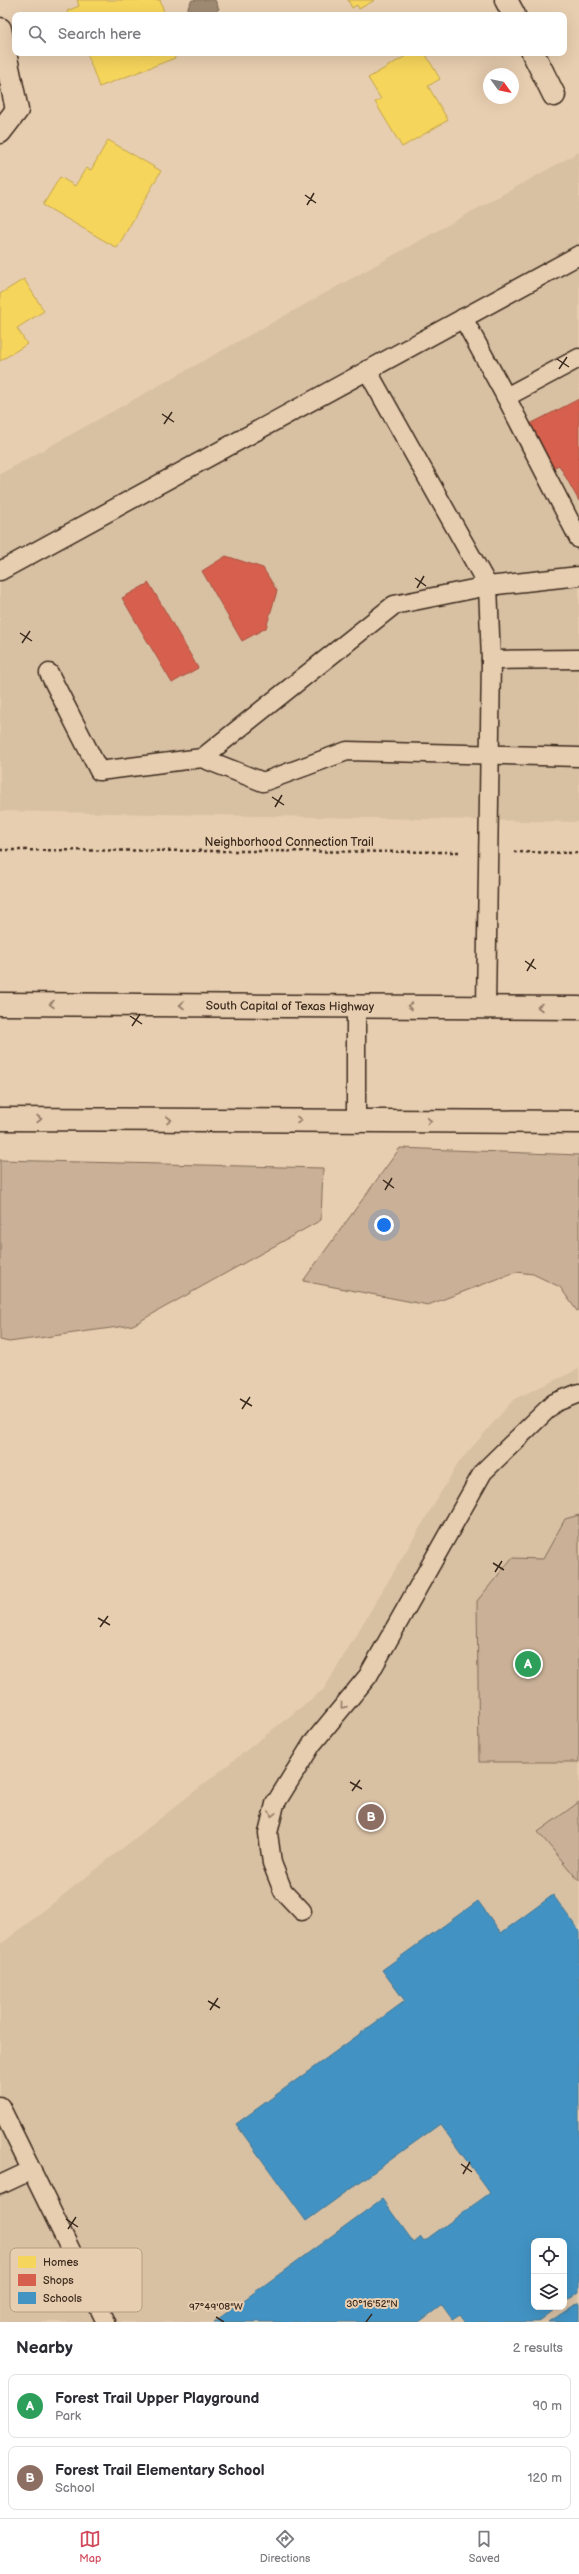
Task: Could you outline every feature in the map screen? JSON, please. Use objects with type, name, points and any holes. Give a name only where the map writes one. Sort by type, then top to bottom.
[{"type":"main road","points":[[506,0],[512,12]]},
{"type":"main road","points":[[0,29],[17,110],[0,132]]},
{"type":"main road","points":[[534,56],[554,95]]},
{"type":"main road","name":"South Capital of Texas Highway","points":[[0,1004],[579,1008]]},
{"type":"main road","points":[[0,1119],[579,1122]]},
{"type":"lane","points":[[0,571],[579,254]]},
{"type":"lane","points":[[463,318],[506,397],[579,539]]},
{"type":"lane","points":[[506,397],[579,358]]},
{"type":"lane","points":[[367,370],[488,586],[492,660],[489,754],[486,1007]]},
{"type":"lane","points":[[202,758],[394,605],[488,586],[579,576]]},
{"type":"lane","points":[[492,660],[579,659]]},
{"type":"lane","points":[[49,673],[99,771],[202,758],[263,782],[347,751],[579,757]]},
{"type":"lane","points":[[356,1006],[356,1121]]},
{"type":"lane","points":[[302,1911],[284,1891],[272,1863],[268,1833],[275,1804],[312,1744],[368,1676],[483,1472],[554,1403],[579,1393]]},
{"type":"lane","points":[[0,2106],[70,2248]]},
{"type":"lane","points":[[0,2185],[32,2170]]},
{"type":"lane","points":[[101,2312],[106,2322]]},
{"type":"path","name":"Neighborhood Connection Trail","points":[[0,850],[579,853]]},
{"type":"shaded area","points":[[192,0],[215,0],[219,9],[216,12],[190,12],[187,9]]},
{"type":"shaded area","points":[[579,152],[579,822],[0,811],[0,474]]},
{"type":"shaded area","points":[[400,1148],[579,1155],[579,1310],[577,1311],[560,1287],[533,1274],[516,1272],[428,1305],[303,1281]]},
{"type":"shaded area","points":[[0,1160],[323,1168],[321,1220],[133,1325],[9,1342],[0,1340]]},
{"type":"shaded area","points":[[579,1369],[579,2322],[0,2322],[0,1945],[324,1689],[459,1462],[514,1399]]},
{"type":"shaded area","points":[[579,1515],[579,1762],[479,1762],[477,1601],[512,1558],[543,1559],[565,1519]]},
{"type":"shaded area","points":[[579,1802],[579,1881],[538,1832]]},
{"type":"building: Homes","points":[[77,0],[160,0],[164,12],[67,11],[79,6]]},
{"type":"building: Homes","points":[[348,0],[375,0],[359,9],[357,5],[352,8]]},
{"type":"building: Homes","points":[[88,56],[175,56],[175,58],[99,87]]},
{"type":"building: Homes","points":[[406,56],[427,56],[440,79],[428,86],[448,120],[402,147],[375,102],[381,99],[368,78]]},
{"type":"building: Homes","points":[[108,140],[161,171],[117,248],[43,205],[60,177],[75,186],[86,168],[91,170]]},
{"type":"building: Homes","points":[[24,279],[44,311],[17,328],[27,344],[0,361],[0,294]]},
{"type":"building: Shops","points":[[579,399],[579,501],[559,465],[553,468],[530,424]]},
{"type":"building: Shops","points":[[226,556],[263,568],[277,591],[266,628],[242,641],[202,571]]},
{"type":"building: Shops","points":[[149,583],[198,668],[172,683],[122,598]]},
{"type":"building: Schools","points":[[553,1895],[579,1931],[579,2292],[567,2301],[567,2238],[531,2238],[531,2310],[554,2310],[538,2322],[466,2322],[460,2314],[452,2319],[442,2305],[419,2322],[214,2322],[382,2199],[414,2243],[421,2237],[424,2241],[490,2193],[440,2124],[306,2221],[236,2124],[405,2001],[382,1970],[478,1901],[501,1933]]},
{"type":"building: Schools","points":[[579,2302],[579,2322],[549,2322]]},
{"type":"place","name":"Forest Trail Upper Playground","points":[[528,1664]]},
{"type":"place","name":"Forest Trail Elementary School","points":[[371,1817]]}]
